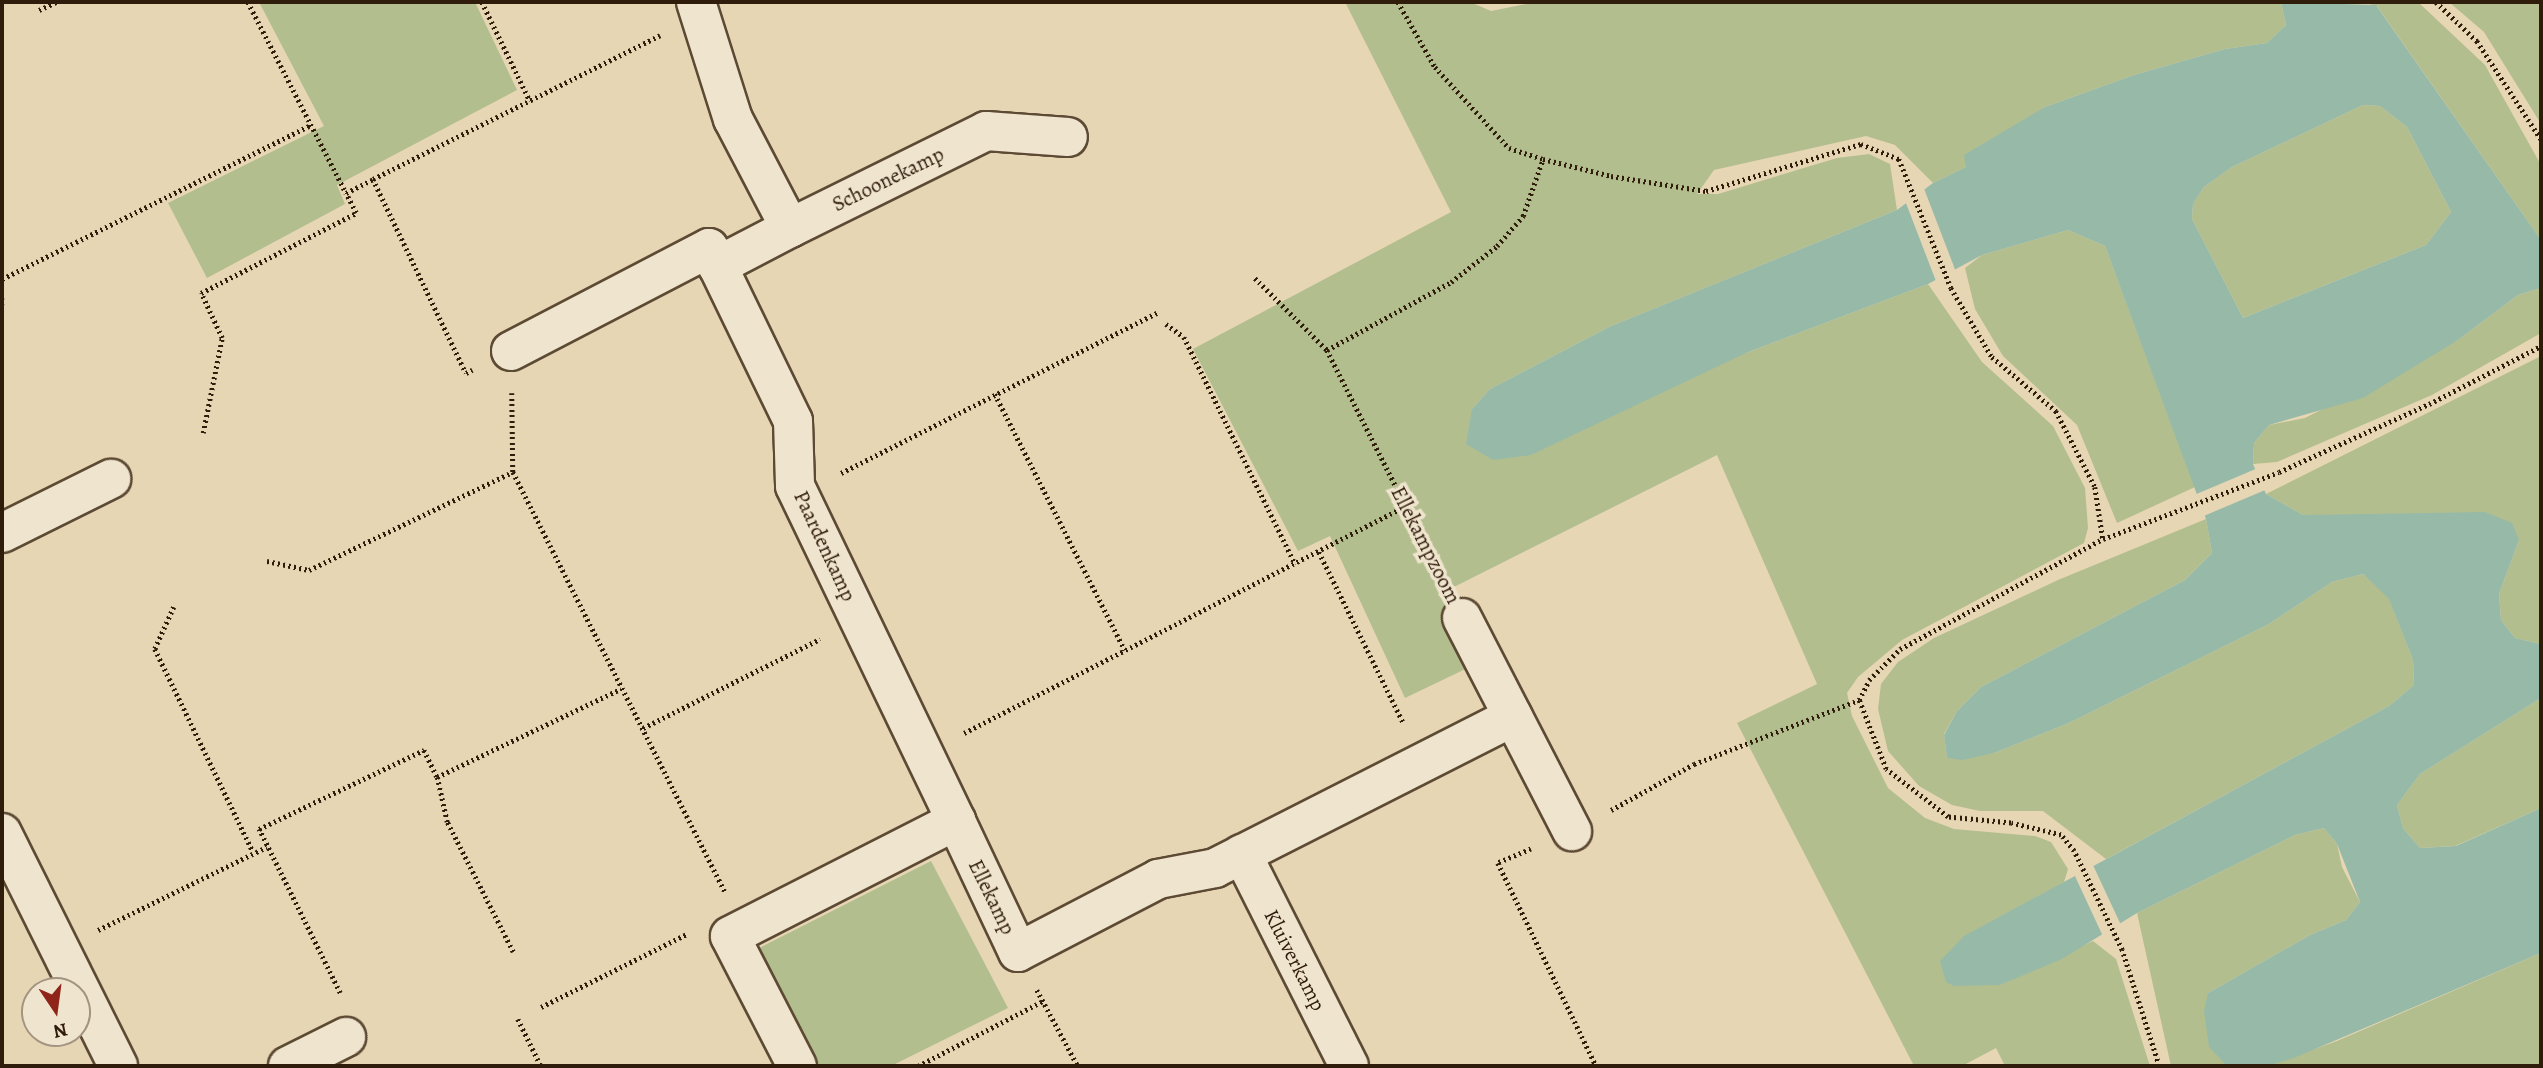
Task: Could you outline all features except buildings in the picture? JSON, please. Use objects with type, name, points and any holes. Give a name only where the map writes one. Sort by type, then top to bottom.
[{"type":"street","points":[[511,351],[709,248],[717,266],[790,228],[733,119],[699,8]]},
{"type":"street","name":"Schoonekamp","points":[[790,228],[986,131],[1068,137]]},
{"type":"street","name":"Paardenkamp","points":[[717,266],[793,421],[795,486],[956,821]]},
{"type":"street","points":[[2,533],[111,479]]},
{"type":"street","name":"Ellekampzoom","points":[[1462,618],[1572,831]]},
{"type":"street","name":"Ellekamp","points":[[956,821],[1018,952],[1158,879],[1215,868],[1513,717]]},
{"type":"street","points":[[797,1066],[730,936],[739,920],[956,821]]},
{"type":"street","points":[[2,833],[118,1066]]},
{"type":"street","name":"Kluiverkamp","points":[[1242,854],[1349,1066]]},
{"type":"street","points":[[288,1066],[346,1021]]},
{"type":"path","points":[[39,10],[56,2]]},
{"type":"path","points":[[203,433],[222,338],[201,293],[356,213],[248,2]]},
{"type":"path","points":[[482,2],[530,101]]},
{"type":"path","points":[[1398,2],[1435,66],[1490,128],[1509,148],[1543,159],[1611,176],[1706,191],[1861,144],[1899,159],[1951,288],[1992,357],[2056,411],[2095,486],[2103,539]]},
{"type":"path","points":[[2436,2],[2477,41],[2541,139]]},
{"type":"path","points":[[346,193],[530,101],[699,8]]},
{"type":"path","points":[[2,279],[311,125]]},
{"type":"path","points":[[1327,349],[1451,282],[1497,246],[1523,216],[1543,159]]},
{"type":"path","points":[[373,179],[466,373],[511,351],[513,472],[739,920],[541,1007]]},
{"type":"path","name":"Ellekampzoom","points":[[1255,278],[1327,349],[1462,618]]},
{"type":"path","points":[[2,298],[2,306]]},
{"type":"path","points":[[799,494],[1158,312]]},
{"type":"path","points":[[1166,324],[1184,337],[1295,564]]},
{"type":"path","points":[[1596,1066],[1497,863],[1572,831],[1694,764],[1859,700],[1869,680],[1900,649],[2103,539],[2280,472],[2429,404],[2541,346]]},
{"type":"path","points":[[995,394],[1125,650]]},
{"type":"path","points":[[267,561],[309,570],[513,472]]},
{"type":"path","points":[[924,754],[1405,506]]},
{"type":"path","points":[[1319,552],[1423,762]]},
{"type":"path","points":[[174,607],[155,649],[253,852]]},
{"type":"path","points":[[643,728],[859,620]]},
{"type":"path","points":[[437,777],[621,689]]},
{"type":"path","points":[[1859,700],[1886,769],[1948,817],[2011,823],[2061,835],[2074,851],[2122,950],[2159,1066]]},
{"type":"path","points":[[346,1021],[259,830],[424,750],[437,777],[447,822],[513,952]]},
{"type":"path","points":[[58,949],[267,847]]},
{"type":"path","points":[[1018,952],[1078,1066]]},
{"type":"path","points":[[918,1066],[1043,1001]]},
{"type":"path","points":[[518,1020],[541,1066]]},
{"type":"shaded area","points":[[259,2],[475,2],[517,90],[337,185],[345,204],[207,278],[168,203],[324,126]]},
{"type":"shaded area","points":[[1345,2],[1470,2],[1491,11],[1536,2],[2281,2],[2286,25],[2267,43],[2225,49],[2134,75],[2045,107],[1966,167],[1933,183],[1895,145],[1866,136],[1714,170],[1697,194],[1718,194],[1837,158],[1869,154],[1890,164],[1897,210],[1611,326],[1490,389],[1472,409],[1746,353],[1928,284],[1982,362],[2053,426],[2085,488],[2088,528],[2084,543],[1902,640],[1858,677],[1847,693],[1852,716],[1888,788],[1925,818],[1954,829],[2035,836],[2051,842],[2068,869],[2064,882],[2032,902],[2000,985],[2093,941],[2116,959],[2150,1066],[2005,1066],[1996,1048],[1962,1066],[1914,1066],[1737,723],[1817,684],[1717,455],[1442,593],[1478,663],[1405,698],[1330,536],[1298,551],[1193,349],[1451,212]]},
{"type":"shaded area","points":[[2281,2],[2376,5],[2541,240],[2541,288],[2518,295],[2458,340],[2363,398],[2269,425],[2254,443],[2253,464],[2266,494],[2303,515],[2485,512],[2512,523],[2519,540],[2499,594],[2501,620],[2515,638],[2541,644],[2541,698],[2420,774],[2397,805],[2403,828],[2420,848],[2456,846],[2541,808],[2541,953],[2294,1058],[2267,1066],[2235,1066],[2226,1065],[2209,1047],[2204,1011],[2208,993],[2310,935],[2346,920],[2360,902],[2337,844],[2324,828],[2295,835],[2137,913],[2062,959],[2000,985],[1954,986],[1946,982],[1940,961],[1964,936],[2389,706],[2414,685],[2413,660],[2389,599],[2363,574],[2332,582],[2269,624],[2069,723],[1994,753],[1963,760],[1947,758],[1944,735],[1957,711],[1981,687],[2185,580],[2212,553],[2206,519],[2105,246],[2068,230],[1982,255],[1928,284],[1746,353],[1531,455],[1493,460],[1466,444],[1472,409],[1490,389],[1611,326],[1897,210],[1933,183],[1966,167],[1964,155],[2045,107],[2134,75],[2225,49],[2267,43],[2286,25]],"holes":[[[2363,105],[2380,106],[2407,127],[2451,212],[2426,245],[2243,318],[2192,219],[2193,204],[2204,187],[2232,167]]]},
{"type":"shaded area","points":[[2361,2],[2418,2],[2485,65],[2541,165],[2541,240],[2377,6]]},
{"type":"shaded area","points":[[2449,2],[2541,2],[2541,124],[2484,32]]},
{"type":"shaded area","points":[[2363,105],[2380,106],[2407,127],[2451,212],[2426,245],[2243,318],[2192,219],[2193,204],[2204,187],[2232,167]]},
{"type":"shaded area","points":[[2068,230],[2105,246],[2195,487],[2117,523],[2077,425],[2003,356],[1975,309],[1965,268],[1982,255]]},
{"type":"shaded area","points":[[2541,288],[2541,333],[2432,395],[2277,462],[2253,464],[2254,443],[2269,425],[2305,418],[2458,340],[2518,295]]},
{"type":"shaded area","points":[[2541,356],[2541,644],[2515,638],[2501,620],[2499,594],[2519,540],[2303,515],[2266,494]]},
{"type":"shaded area","points":[[2206,519],[2212,553],[2185,580],[1981,687],[1957,711],[1944,734],[1947,758],[1994,753],[2069,723],[2269,624],[2332,582],[2363,574],[2389,598],[2413,660],[2414,685],[2389,706],[2106,859],[2043,811],[1980,811],[1952,805],[1919,786],[1888,751],[1878,709],[1881,684],[1898,662],[1934,638],[2058,580]]},
{"type":"shaded area","points":[[2541,698],[2541,808],[2455,846],[2420,848],[2403,828],[2397,805],[2420,774]]},
{"type":"shaded area","points":[[2324,828],[2337,844],[2342,867],[2360,902],[2346,920],[2310,935],[2208,993],[2226,1065],[2235,1066],[2171,1066],[2137,913],[2295,835]]},
{"type":"shaded area","points":[[931,861],[1008,1008],[891,1066],[819,1066],[759,948]]},
{"type":"shaded area","points":[[2541,953],[2541,1066],[2267,1066],[2337,1041]]},
{"type":"pier","points":[[1923,186],[1957,275],[1937,283],[1902,194]]},
{"type":"pier","points":[[2258,468],[2267,489],[2203,517],[2194,495]]},
{"type":"pier","points":[[2092,863],[2122,927],[2103,936],[2073,872]]}]
